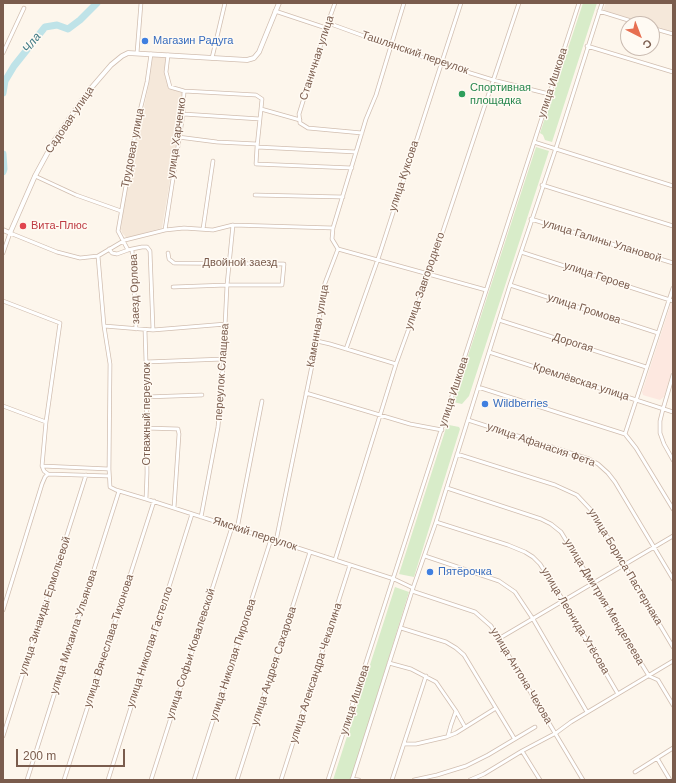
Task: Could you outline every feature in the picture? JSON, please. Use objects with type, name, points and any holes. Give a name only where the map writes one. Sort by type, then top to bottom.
[{"type":"street","points":[[141,3],[137,53],[247,60],[254,58],[259,52],[279,3]]},
{"type":"street","points":[[212,58],[225,3]]},
{"type":"street","name":"Станичная улица","points":[[300,120],[299,114],[335,3]]},
{"type":"street","points":[[404,3],[376,95],[366,119],[333,228],[332,240],[338,249],[486,290]]},
{"type":"street","name":"улица Куксова","points":[[346,348],[378,259],[461,3]]},
{"type":"street","name":"улица Завгороднего","points":[[335,560],[379,415],[429,274],[519,3]]},
{"type":"street","name":"улица Ишкова","points":[[328,780],[579,3]]},
{"type":"street","name":"улица Ишкова","points":[[352,779],[447,488],[531,219],[556,148],[602,3]]},
{"type":"street","points":[[3,54],[24,8]]},
{"type":"street","points":[[275,11],[326,28]]},
{"type":"street","points":[[599,11],[620,18]]},
{"type":"street","name":"Ташлянский переулок","points":[[328,23],[441,64],[493,80],[549,94]]},
{"type":"street","points":[[660,30],[673,34]]},
{"type":"street","points":[[588,46],[673,72]]},
{"type":"street","name":"Садовая улица","points":[[3,253],[10,233],[35,176],[54,141],[101,75],[122,56],[128,53],[137,53]]},
{"type":"street","name":"Трудовая улица","points":[[122,241],[118,231],[121,211],[147,82],[151,54]]},
{"type":"street","name":"улица Харченко","points":[[168,55],[166,72],[170,87],[184,91],[256,95],[262,99],[261,109]]},
{"type":"street","name":"улица Харченко","points":[[165,230],[178,137],[183,114],[184,91]]},
{"type":"street","points":[[352,168],[256,164],[261,109],[300,120],[300,123],[308,128],[362,133]]},
{"type":"street","points":[[183,114],[260,119]]},
{"type":"street","points":[[178,137],[257,146],[356,152]]},
{"type":"street","points":[[534,142],[673,186]]},
{"type":"street","points":[[203,230],[213,161]]},
{"type":"street","points":[[35,176],[76,195],[121,211]]},
{"type":"street","points":[[542,185],[673,226]]},
{"type":"street","points":[[255,195],[343,197]]},
{"type":"street","name":"улица Галины Улановой","points":[[531,219],[673,263]]},
{"type":"street","points":[[3,230],[57,252],[80,258],[98,256],[122,241],[165,230],[184,228],[213,230],[233,225],[333,228]]},
{"type":"street","name":"переулок Слащева","points":[[201,517],[218,428],[224,359],[227,285],[233,225]]},
{"type":"street","points":[[122,241],[128,250]]},
{"type":"street","name":"заезд Орлова","points":[[136,329],[132,250],[147,247],[150,251],[153,330]]},
{"type":"street","name":"Каменная улица","points":[[276,540],[317,341],[324,283],[338,249]]},
{"type":"street","points":[[109,250],[112,253],[117,254],[132,250]]},
{"type":"street","name":"улица Героев","points":[[521,252],[671,300]]},
{"type":"street","name":"Двойной заезд","points":[[168,253],[169,259],[174,263],[284,264],[282,285],[173,286]]},
{"type":"street","points":[[98,256],[104,326],[110,364],[109,476],[110,487],[117,491]]},
{"type":"street","name":"улица Громова","points":[[510,285],[658,333]]},
{"type":"street","points":[[625,434],[646,367],[671,300],[673,288]]},
{"type":"street","points":[[3,301],[60,323],[46,422],[42,466],[44,471],[48,474],[109,476]]},
{"type":"street","name":"Дорогая","points":[[499,320],[646,367]]},
{"type":"street","points":[[104,326],[153,330],[226,324]]},
{"type":"street","name":"Отважный переулок","points":[[145,330],[146,499]]},
{"type":"street","points":[[317,341],[346,348],[396,364]]},
{"type":"street","name":"Кремлёвская улица","points":[[489,352],[673,412]]},
{"type":"street","points":[[146,362],[224,359]]},
{"type":"street","points":[[673,375],[660,421],[660,434],[673,460]]},
{"type":"street","points":[[478,387],[625,434],[636,448],[673,509]]},
{"type":"street","points":[[306,393],[418,426],[442,430]]},
{"type":"street","points":[[146,397],[202,396]]},
{"type":"street","points":[[237,529],[262,401]]},
{"type":"street","points":[[3,406],[46,422]]},
{"type":"street","name":"улица Афанасия Фета","points":[[468,420],[589,459],[598,464],[608,472],[615,482],[673,579]]},
{"type":"street","points":[[146,428],[178,429],[179,434],[174,508]]},
{"type":"street","name":"улица Бориса Пастернака","points":[[457,454],[555,485],[577,495],[592,511],[673,647]]},
{"type":"street","points":[[42,466],[109,469]]},
{"type":"street","points":[[3,610],[42,484],[48,474]]},
{"type":"street","name":"улица Зинаиды Ермольевой","points":[[3,736],[86,475]]},
{"type":"street","name":"улица Дмитрия Менделеева","points":[[447,488],[530,515],[552,524],[561,532],[568,540],[649,676],[658,680],[673,705]]},
{"type":"street","name":"Ямский переулок","points":[[117,491],[154,501],[237,529],[276,540],[350,566],[394,579]]},
{"type":"street","name":"улица Михаила Ульянова","points":[[27,780],[117,491]]},
{"type":"street","name":"улица Вячеслава Тихонова","points":[[64,780],[154,501]]},
{"type":"street","name":"улица Николая Гастелло","points":[[108,780],[192,514]]},
{"type":"street","name":"улица Леонида Утёсова","points":[[436,522],[508,545],[525,552],[540,564],[563,600],[618,694]]},
{"type":"street","name":"улица Софьи Ковалевской","points":[[151,780],[232,527]]},
{"type":"street","points":[[500,638],[673,536]]},
{"type":"street","name":"улица Николая Пирогова","points":[[194,780],[271,539]]},
{"type":"street","name":"улица Андрея Сахарова","points":[[237,780],[310,552]]},
{"type":"street","points":[[425,556],[499,581],[508,586],[518,596],[533,619],[587,712]]},
{"type":"street","name":"улица Александра Чекалина","points":[[281,780],[350,566]]},
{"type":"street","name":"улица Антона Чехова","points":[[394,579],[413,589],[475,612],[492,626],[583,780]]},
{"type":"street","points":[[401,628],[446,642],[464,655],[514,738]]},
{"type":"street","points":[[470,780],[484,774],[556,733],[587,712],[673,661]]},
{"type":"street","points":[[389,663],[411,669],[436,682],[465,727]]},
{"type":"street","points":[[392,780],[426,676]]},
{"type":"street","points":[[404,744],[425,743],[456,733],[496,708]]},
{"type":"street","points":[[448,736],[450,725],[456,711]]},
{"type":"street","points":[[414,780],[466,766],[535,727]]},
{"type":"street","points":[[635,772],[673,748]]},
{"type":"street","points":[[522,751],[540,780]]},
{"type":"street","points":[[657,758],[670,780]]},
{"type":"street","points":[[352,779],[359,780]]},
{"type":"shaded area","points":[[606,3],[673,3],[673,32],[660,28],[660,16],[622,16],[603,10]]},
{"type":"shaded area","points":[[153,56],[167,57],[165,76],[169,88],[182,93],[181,115],[162,228],[127,238],[122,233],[121,229],[124,204],[149,83]]},
{"type":"shaded area","points":[[673,297],[673,368],[664,397],[660,400],[643,395],[642,392]]},
{"type":"green space","points":[[583,3],[597,3],[552,142],[545,140],[543,135],[540,133]]},
{"type":"green space","points":[[536,147],[549,151],[469,396],[462,404],[453,402]]},
{"type":"green space","points":[[449,425],[459,427],[460,429],[414,577],[399,574],[446,428]]},
{"type":"green space","points":[[395,587],[409,592],[351,780],[333,780]]},
{"type":"waterway","name":"Чла","points":[[3,93],[5,81],[14,66],[45,27],[57,25],[68,29],[80,20],[97,3]]},
{"type":"waterway","name":"Чла","points":[[3,154],[3,172]]},
{"type":"place","name":"Магазин Радуга","points":[[145,41]]},
{"type":"place","name":"Спортивная площадка","points":[[462,94]]},
{"type":"place","name":"Вита-Плюс","points":[[23,226]]},
{"type":"place","name":"Wildberries","points":[[485,404]]},
{"type":"place","name":"Пятёрочка","points":[[430,572]]}]
